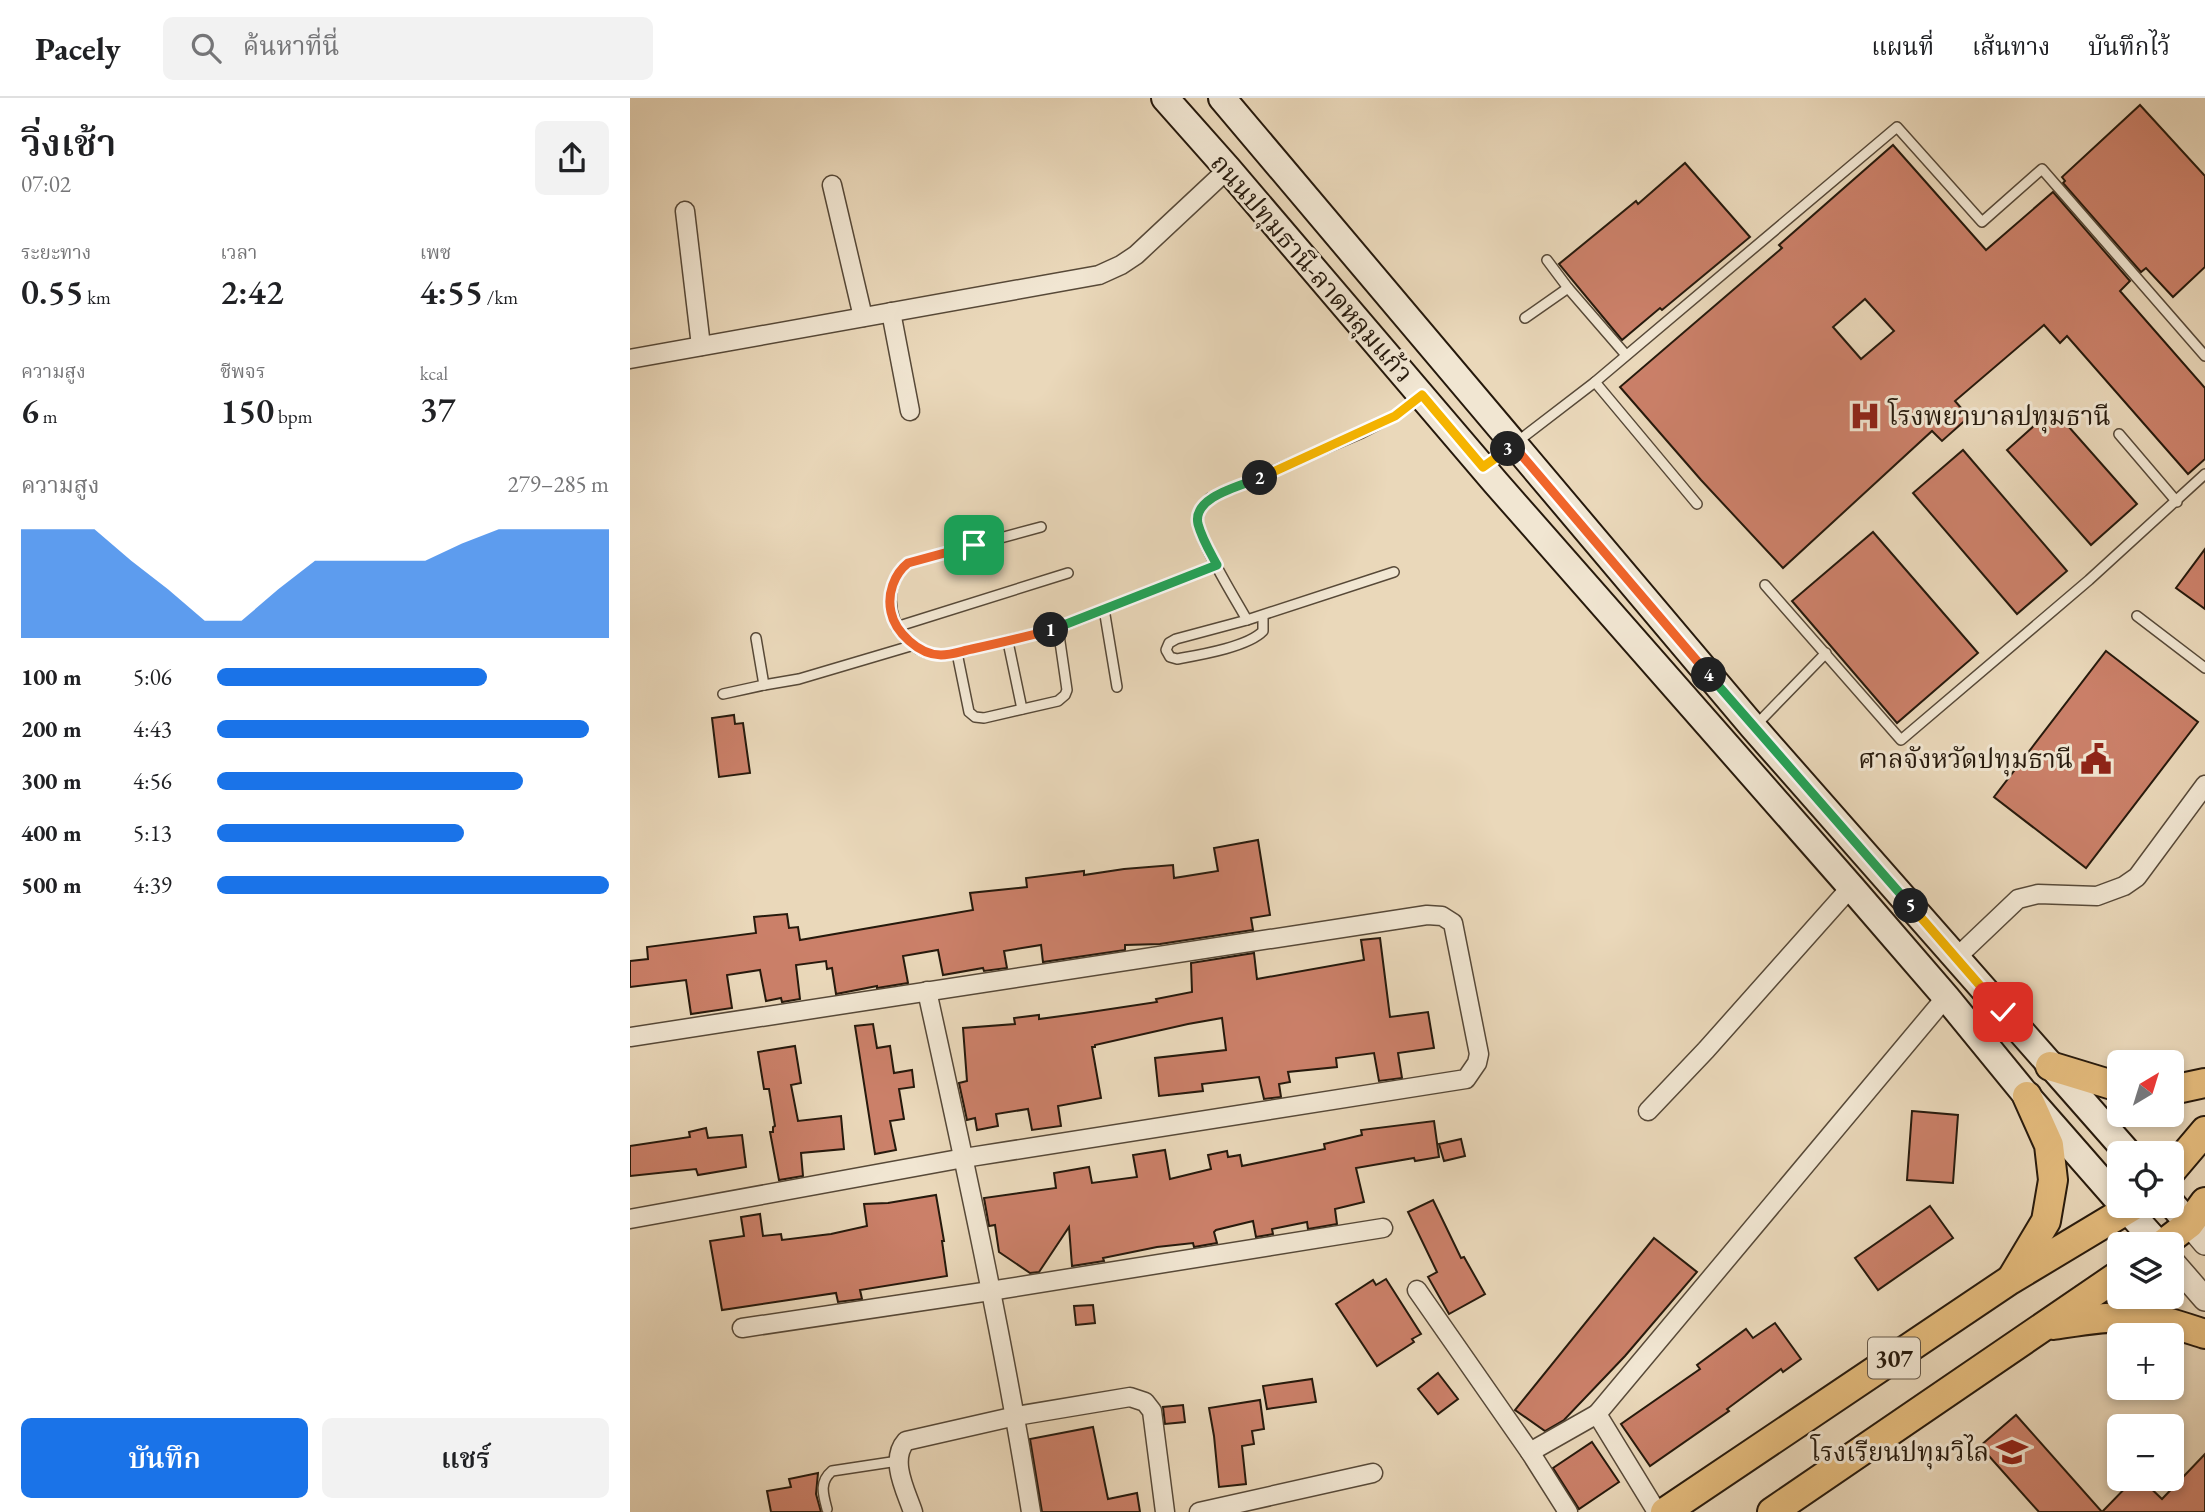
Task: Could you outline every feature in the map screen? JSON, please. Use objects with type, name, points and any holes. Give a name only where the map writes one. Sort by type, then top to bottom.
[{"type":"main road","name":"ถนนปทุมธานี-ลาดหลุมแก้ว","points":[[1165,98],[1483,467],[1851,887],[2027,1096],[2107,1185]]},
{"type":"main road","name":"ถนนปทุมธานี-ลาดหลุมแก้ว","points":[[1222,98],[1753,727],[2117,1141]]},
{"type":"main road","points":[[2050,1066],[2107,1083]]},
{"type":"main road","points":[[2184,1087],[2205,1083]]},
{"type":"main road","points":[[2010,1280],[2046,1221],[2053,1180],[2049,1145],[2027,1096]]},
{"type":"main road","points":[[2184,1155],[2205,1130]]},
{"type":"main road","name":"307","points":[[1665,1512],[2010,1280],[2107,1218]]},
{"type":"main road","name":"ถนนปทุมธานี-ลาดหลุมแก้ว","points":[[2136,1218],[2148,1232]]},
{"type":"main road","points":[[2177,1232],[2193,1218]]},
{"type":"main road","name":"307","points":[[1772,1512],[2107,1283]]},
{"type":"main road","points":[[2047,1325],[2137,1317],[2174,1324],[2205,1334]]},
{"type":"street","points":[[630,359],[1099,275],[1121,265],[1136,254],[1228,169]]},
{"type":"street","points":[[832,185],[863,317]]},
{"type":"street","points":[[685,211],[701,346]]},
{"type":"street","points":[[891,312],[909,411]]},
{"type":"street","points":[[1956,957],[2018,899],[2038,894],[2097,896],[2124,886],[2137,877],[2205,785]]},
{"type":"street","points":[[1648,1111],[1851,887]]},
{"type":"street","points":[[630,1037],[1427,915],[1442,916],[1453,923],[1479,1054],[1477,1063],[1466,1079],[964,1158],[630,1219]]},
{"type":"street","points":[[928,992],[1016,1416],[1031,1512]]},
{"type":"street","points":[[1530,1452],[1597,1414],[1946,997]]},
{"type":"street","points":[[742,1328],[1383,1228]]},
{"type":"street","points":[[2184,1274],[2205,1298]]},
{"type":"street","points":[[1417,1290],[1530,1452],[1568,1512]]},
{"type":"street","points":[[913,1512],[898,1461],[899,1451],[906,1441],[1016,1416],[1130,1398],[1140,1399],[1152,1411],[1165,1512]]},
{"type":"street","points":[[1597,1414],[1657,1512]]},
{"type":"street","points":[[1199,1512],[1373,1473]]},
{"type":"lane","points":[[1483,467],[1595,382],[1897,127],[1982,222],[2042,169],[2205,356]]},
{"type":"lane","points":[[1547,260],[1626,355]]},
{"type":"lane","points":[[1525,318],[1568,288]]},
{"type":"lane","points":[[1595,382],[1697,505]]},
{"type":"lane","points":[[1247,620],[1203,537],[1197,521],[1200,508],[1210,498],[1362,433],[1395,416],[1422,395]]},
{"type":"lane","points":[[2119,434],[2176,502]]},
{"type":"lane","points":[[1765,585],[1901,740],[2079,589],[2205,474]]},
{"type":"lane","points":[[1041,527],[908,563],[896,575],[891,596],[891,611],[896,627],[914,645],[928,653],[957,653],[1058,628],[1217,565]]},
{"type":"lane","points":[[1263,616],[1263,631],[1258,637],[1244,643],[1177,659],[1170,657],[1166,650],[1169,643],[1176,639],[1263,616],[1394,572]]},
{"type":"lane","points":[[896,627],[1068,573]]},
{"type":"lane","points":[[1104,609],[1117,687]]},
{"type":"lane","points":[[2137,616],[2205,668]]},
{"type":"lane","points":[[957,653],[969,712],[972,715],[984,718],[1058,701],[1067,690],[1058,628]]},
{"type":"lane","points":[[756,638],[764,685]]},
{"type":"lane","points":[[1008,642],[1022,709]]},
{"type":"lane","points":[[723,694],[799,679],[914,645]]},
{"type":"lane","points":[[1753,727],[1826,653]]},
{"type":"lane","points":[[827,1509],[822,1482],[832,1471],[898,1461]]},
{"type":"building","points":[[2140,105],[2205,176],[2205,267],[2173,297],[2146,268],[2141,272],[2063,183],[2065,181],[2062,177]]},
{"type":"building","points":[[1893,145],[1986,250],[2053,192],[2130,281],[2120,291],[2205,388],[2205,459],[2188,474],[2067,336],[2060,343],[2044,325],[1955,401],[1969,417],[1942,441],[1932,431],[1783,568],[1620,387],[1782,248],[1779,245]],"holes":[[[1865,299],[1894,331],[1861,359],[1833,327]]]},
{"type":"building","points":[[1685,163],[1750,237],[1622,340],[1559,264],[1636,201],[1638,204]]},
{"type":"building","points":[[2053,409],[2137,504],[2091,545],[2007,450]]},
{"type":"building","points":[[1963,450],[2067,571],[2017,614],[1913,493]]},
{"type":"building","points":[[1873,532],[1978,653],[1897,723],[1792,601]]},
{"type":"building","points":[[2205,549],[2205,609],[2176,588]]},
{"type":"building","name":"ศาลจังหวัดปทุมธานี","points":[[2106,651],[2198,722],[2086,868],[1994,797]]},
{"type":"building","points":[[734,715],[735,724],[743,723],[750,773],[719,777],[712,718]]},
{"type":"building","points":[[1258,840],[1270,915],[1251,918],[1253,930],[1160,944],[1125,945],[1125,950],[1043,962],[1041,945],[1004,951],[1007,968],[984,971],[983,968],[943,975],[938,950],[903,956],[908,983],[836,994],[832,968],[827,969],[826,961],[796,965],[800,999],[782,1002],[781,998],[766,1001],[760,970],[727,975],[732,1008],[691,1014],[686,980],[630,987],[630,961],[648,959],[647,947],[756,933],[754,917],[787,914],[789,928],[798,927],[800,940],[973,910],[970,893],[1027,887],[1026,878],[1084,871],[1084,875],[1173,865],[1174,878],[1218,871],[1214,848]]},
{"type":"building","points":[[1380,938],[1390,1017],[1428,1012],[1434,1048],[1398,1053],[1402,1078],[1379,1081],[1374,1053],[1336,1058],[1337,1067],[1288,1072],[1290,1082],[1279,1084],[1281,1097],[1264,1099],[1259,1077],[1202,1084],[1203,1091],[1159,1096],[1155,1058],[1226,1050],[1222,1018],[1092,1047],[1101,1098],[1058,1106],[1061,1126],[1032,1130],[1028,1109],[996,1114],[998,1126],[977,1130],[975,1118],[967,1120],[959,1083],[967,1081],[963,1028],[1015,1024],[1014,1018],[1039,1015],[1039,1019],[1157,1002],[1156,999],[1192,992],[1191,963],[1254,953],[1257,979],[1364,960],[1361,940]]},
{"type":"building","points":[[873,1024],[877,1048],[890,1046],[894,1073],[912,1070],[914,1087],[899,1089],[904,1119],[890,1121],[896,1150],[875,1154],[855,1026]]},
{"type":"building","points":[[795,1046],[801,1083],[791,1085],[798,1121],[841,1116],[844,1149],[801,1153],[803,1176],[779,1180],[770,1132],[773,1132],[775,1126],[769,1089],[764,1089],[758,1052]]},
{"type":"building","points":[[1912,1111],[1958,1115],[1953,1183],[1907,1180]]},
{"type":"building","points":[[1434,1121],[1439,1157],[1415,1161],[1414,1158],[1356,1168],[1364,1202],[1335,1209],[1337,1224],[1308,1229],[1307,1222],[1272,1229],[1273,1234],[1256,1237],[1253,1221],[1216,1230],[1214,1232],[1217,1243],[1194,1247],[1193,1243],[1157,1247],[1103,1258],[1104,1261],[1072,1266],[1069,1227],[1039,1272],[1030,1273],[999,1252],[995,1225],[989,1226],[984,1198],[1056,1188],[1054,1173],[1089,1167],[1092,1183],[1137,1177],[1133,1155],[1165,1150],[1170,1179],[1211,1169],[1208,1155],[1227,1151],[1228,1157],[1240,1155],[1242,1166],[1325,1149],[1324,1144],[1362,1135],[1361,1130]]},
{"type":"building","points":[[706,1128],[708,1138],[742,1135],[746,1167],[698,1175],[696,1169],[630,1176],[630,1146],[690,1137],[689,1132]]},
{"type":"building","points":[[1461,1139],[1465,1156],[1444,1161],[1439,1144]]},
{"type":"building","points":[[936,1195],[947,1276],[860,1290],[862,1299],[838,1302],[836,1293],[722,1310],[710,1241],[744,1236],[741,1217],[760,1214],[763,1236],[781,1234],[782,1240],[867,1226],[864,1204]]},
{"type":"building","points":[[1433,1200],[1461,1258],[1464,1257],[1485,1294],[1449,1314],[1428,1277],[1437,1272],[1408,1212]]},
{"type":"building","points":[[1930,1206],[1953,1238],[1878,1290],[1855,1258]]},
{"type":"building","points":[[1654,1238],[1697,1272],[1625,1356],[1564,1420],[1545,1431],[1515,1410]]},
{"type":"building","points":[[1386,1279],[1421,1334],[1412,1339],[1414,1342],[1377,1366],[1336,1304],[1373,1280],[1376,1285]]},
{"type":"building","points":[[1093,1305],[1095,1323],[1076,1325],[1074,1306]]},
{"type":"building","points":[[1775,1323],[1801,1359],[1783,1372],[1781,1369],[1727,1409],[1729,1411],[1650,1466],[1621,1424],[1700,1369],[1697,1365],[1746,1329],[1753,1338]]},
{"type":"building","points":[[1438,1373],[1458,1399],[1438,1414],[1418,1389]]},
{"type":"building","points":[[1312,1379],[1316,1402],[1267,1409],[1263,1386]]},
{"type":"building","points":[[1260,1400],[1264,1429],[1252,1431],[1254,1444],[1242,1446],[1246,1484],[1219,1487],[1209,1408]]},
{"type":"building","points":[[1183,1405],[1185,1422],[1165,1424],[1163,1407]]},
{"type":"building","points":[[2016,1415],[2102,1512],[2039,1512],[1980,1446]]},
{"type":"building","points":[[1093,1427],[1108,1499],[1137,1493],[1140,1512],[1042,1512],[1030,1439]]},
{"type":"building","points":[[1592,1442],[1619,1482],[1579,1509],[1553,1468]]},
{"type":"building","points":[[2205,1454],[2205,1512],[2102,1512],[2122,1491],[2154,1491],[2162,1499],[2170,1491],[2184,1491],[2184,1476]]},
{"type":"building","points":[[818,1473],[816,1494],[821,1512],[771,1512],[767,1491],[791,1487],[789,1479]]},
{"type":"place","name":"โรงพยาบาลปทุมธานี","points":[[1865,416]]},
{"type":"place","name":"ศาลจังหวัดปทุมธานี","points":[[2096,759]]},
{"type":"place","name":"โรงเรียนปทุมวิไล","points":[[2012,1452]]},
{"type":"route","points":[[974,545],[908,563],[896,575],[891,596],[891,611],[896,627],[914,645],[928,653],[957,653],[1058,628],[1217,565],[1197,521],[1200,508],[1210,498],[1362,433],[1395,416],[1422,395],[1483,467],[1513,445],[1753,727],[2003,1012]]}]
